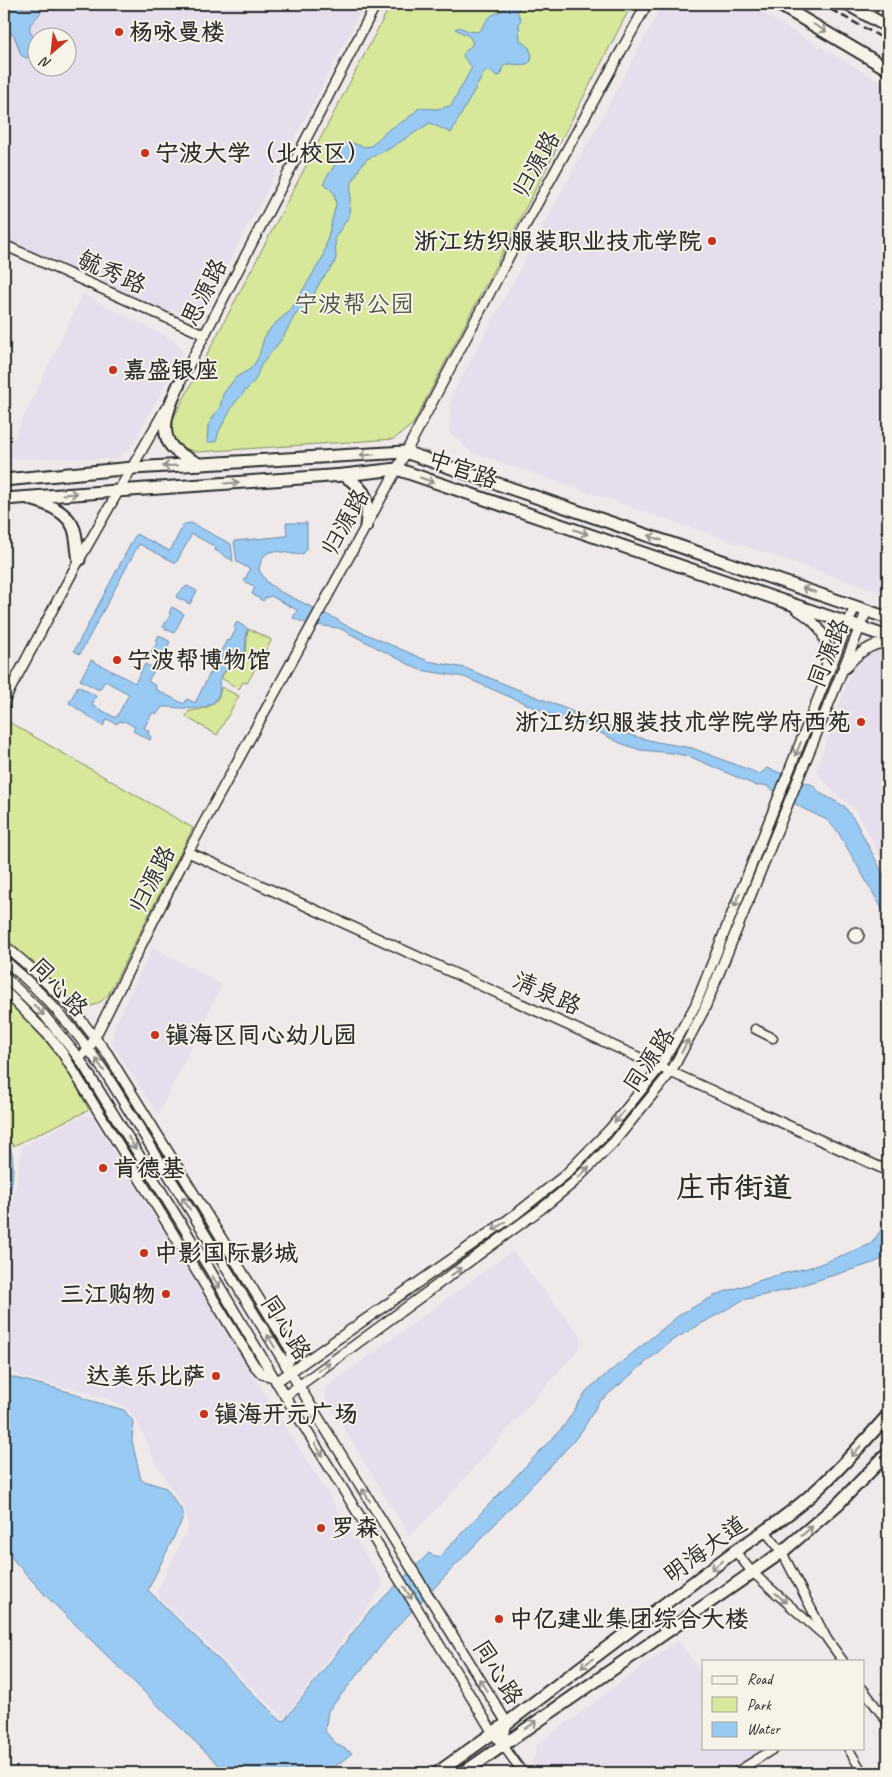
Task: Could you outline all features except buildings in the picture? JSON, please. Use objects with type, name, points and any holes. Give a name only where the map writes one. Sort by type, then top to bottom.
[{"type":"main road","points":[[778,4],[888,69]]},
{"type":"main road","points":[[847,4],[888,28]]},
{"type":"main road","points":[[179,384],[168,410],[165,433],[171,446],[201,465]]},
{"type":"main road","name":"中官路","points":[[4,480],[133,468],[405,452],[888,618]]},
{"type":"main road","name":"中官路","points":[[4,499],[344,476],[397,469],[888,637]]},
{"type":"main road","points":[[344,476],[358,485],[366,496],[369,508],[366,526]]},
{"type":"main road","points":[[21,497],[41,502],[60,511],[74,527],[79,560]]},
{"type":"main road","name":"明海大道","points":[[437,1773],[507,1723],[735,1551],[765,1531],[820,1487],[888,1415]]},
{"type":"main road","name":"明海大道","points":[[463,1773],[502,1744],[782,1552],[840,1503],[888,1452]]},
{"type":"street","name":"思源路","points":[[4,701],[79,560],[133,468],[179,384],[376,4]]},
{"type":"street","name":"归源路","points":[[79,1058],[89,1049],[188,852],[397,469],[526,224],[647,4]]},
{"type":"street","name":"毓秀路","points":[[4,246],[205,335]]},
{"type":"street","points":[[788,604],[816,623],[823,634],[827,644],[826,680]]},
{"type":"street","name":"同源路","points":[[275,1380],[288,1369],[516,1214],[565,1175],[609,1130],[660,1067],[695,1006],[826,680],[861,608]]},
{"type":"street","name":"同源路","points":[[285,1396],[573,1184],[614,1142],[671,1072],[704,1010],[836,683],[854,625]]},
{"type":"street","points":[[836,683],[851,661],[877,644],[888,642]]},
{"type":"street","name":"清泉路","points":[[188,852],[888,1171]]},
{"type":"street","points":[[4,945],[70,1006],[108,1053],[290,1349],[291,1357],[288,1369]]},
{"type":"street","name":"同心路","points":[[4,960],[40,992],[89,1049],[108,1077],[507,1723],[502,1744]]},
{"type":"street","name":"同心路","points":[[4,976],[44,1015],[79,1058],[180,1221],[275,1380],[418,1608],[492,1734],[502,1744]]},
{"type":"street","points":[[4,990],[24,1009],[63,1054],[254,1365],[262,1374],[275,1380]]},
{"type":"street","points":[[754,1029],[773,1038]]},
{"type":"street","points":[[765,1531],[782,1552],[827,1639],[842,1660]]},
{"type":"street","points":[[735,1551],[752,1572],[827,1639]]},
{"type":"street","points":[[864,1690],[888,1723]]},
{"type":"street","points":[[502,1744],[523,1773]]},
{"type":"street","points":[[735,1773],[772,1750]]},
{"type":"street","points":[[849,1750],[863,1773]]},
{"type":"shaded area","name":"宁波大学（北校区）","points":[[4,4],[365,4],[204,309],[186,315],[162,309],[4,239]]},
{"type":"shaded area","name":"浙江纺织服装职业技术学院","points":[[663,4],[746,4],[888,86],[888,595],[471,452],[449,432],[451,397]]},
{"type":"shaded area","points":[[83,294],[173,340],[183,352],[130,449],[114,459],[4,458]]},
{"type":"shaded area","name":"浙江纺织服装技术学院学府西苑","points":[[883,648],[888,650],[888,869],[854,808],[831,789],[816,771],[851,673],[861,658]]},
{"type":"shaded area","name":"镇海区同心幼儿园","points":[[153,947],[222,985],[158,1115],[112,1043],[114,1026]]},
{"type":"shaded area","name":"镇海开元广场","points":[[91,1115],[384,1584],[284,1718],[156,1594],[188,1528],[187,1517],[184,1507],[155,1462],[138,1422],[124,1405],[91,1393],[22,1377],[4,1366],[4,1223],[10,1213],[22,1146],[81,1117]]},
{"type":"shaded area","points":[[512,1251],[580,1335],[580,1345],[449,1496],[410,1536],[325,1398],[325,1388]]},
{"type":"shaded area","points":[[678,1640],[702,1673],[702,1750],[761,1751],[726,1773],[535,1773],[533,1762],[537,1745]]},
{"type":"green space","name":"宁波帮公园","points":[[391,4],[632,4],[413,424],[394,439],[198,452],[183,448],[172,438],[173,419]]},
{"type":"green space","points":[[249,629],[271,641],[247,683],[243,682],[239,689],[221,678],[243,656]]},
{"type":"green space","points":[[221,687],[239,696],[217,735],[186,717],[189,711],[206,708],[215,702]]},
{"type":"green space","points":[[7,721],[193,828],[108,995],[90,1006],[77,1007],[4,939],[4,727]]},
{"type":"green space","points":[[4,996],[57,1054],[89,1110],[13,1146],[4,1134]]},
{"type":"water","points":[[7,4],[16,4],[25,9],[39,7],[41,12],[30,25],[30,28],[28,28],[28,57],[21,55],[14,35],[4,30],[4,15],[9,6]]},
{"type":"water","points":[[507,4],[522,4],[517,12],[521,19],[519,24],[520,40],[529,48],[532,55],[531,61],[524,65],[505,65],[501,75],[498,76],[485,71],[451,133],[430,123],[389,149],[367,159],[360,167],[351,185],[349,216],[335,238],[336,258],[334,264],[320,282],[309,304],[294,317],[282,339],[261,365],[255,380],[234,404],[219,431],[216,442],[207,442],[208,425],[220,407],[223,394],[236,377],[249,370],[255,363],[264,338],[272,326],[290,311],[323,257],[336,204],[334,193],[324,183],[334,166],[342,146],[354,143],[364,147],[371,146],[388,130],[407,119],[419,108],[436,109],[451,106],[472,67],[463,56],[473,43],[469,36],[455,29],[459,27],[468,31],[478,32],[490,17],[502,10]]},
{"type":"water","points":[[191,523],[231,544],[233,561],[215,550],[216,547],[192,534],[176,563],[139,544],[80,654],[74,651],[136,534],[170,551],[184,524]]},
{"type":"water","points":[[286,523],[307,523],[307,549],[303,554],[270,552],[261,561],[259,570],[267,582],[279,591],[343,624],[428,661],[465,668],[633,736],[692,748],[760,774],[767,768],[813,785],[820,793],[844,806],[854,819],[888,883],[888,919],[838,832],[827,820],[802,808],[765,785],[757,786],[691,757],[673,753],[640,750],[620,743],[585,725],[570,723],[464,677],[420,670],[339,628],[308,624],[293,618],[297,610],[271,596],[263,601],[252,594],[255,587],[244,581],[250,569],[237,562],[234,541],[287,536]]},
{"type":"water","points":[[187,586],[197,591],[190,604],[176,597]]},
{"type":"water","points":[[172,607],[184,614],[174,633],[163,627],[171,614],[169,613]]},
{"type":"water","points":[[237,622],[248,629],[246,645],[241,658],[221,676],[217,698],[212,703],[199,708],[162,707],[157,714],[153,712],[144,728],[149,731],[150,740],[133,731],[135,727],[124,721],[119,721],[117,724],[107,719],[103,726],[69,703],[78,686],[96,696],[92,705],[116,718],[129,694],[105,681],[99,690],[80,680],[91,660],[135,683],[145,664],[155,669],[148,681],[156,686],[155,689],[184,704],[187,699],[195,703],[211,671],[213,672],[220,660],[217,658],[227,640],[230,641]]},
{"type":"water","points":[[159,635],[170,642],[161,660],[149,654],[158,642],[156,641]]},
{"type":"water","points":[[4,1137],[12,1153],[13,1175],[4,1215]]},
{"type":"water","points":[[888,1214],[888,1256],[873,1263],[786,1290],[743,1300],[671,1341],[599,1402],[572,1443],[393,1631],[328,1711],[325,1731],[335,1743],[352,1753],[327,1773],[227,1773],[46,1596],[6,1549],[4,1531],[4,1375],[77,1394],[85,1399],[124,1410],[133,1421],[132,1441],[141,1480],[166,1488],[183,1512],[183,1518],[148,1590],[279,1719],[284,1721],[368,1613],[429,1553],[438,1558],[564,1426],[587,1390],[682,1313],[718,1294],[777,1275],[815,1266],[871,1244],[881,1230]]},
{"type":"railway","points":[[821,4],[888,41]]},
{"type":"place","name":"杨咏曼楼","points":[[119,32]]},
{"type":"place","name":"宁波大学（北校区）","points":[[145,153]]},
{"type":"place","name":"浙江纺织服装职业技术学院","points":[[712,241]]},
{"type":"place","name":"嘉盛银座","points":[[113,370]]},
{"type":"place","name":"宁波帮博物馆","points":[[117,660]]},
{"type":"place","name":"浙江纺织服装技术学院学府西苑","points":[[861,722]]},
{"type":"place","name":"镇海区同心幼儿园","points":[[155,1035]]},
{"type":"place","name":"肯德基","points":[[103,1168]]},
{"type":"place","name":"中影国际影城","points":[[144,1253]]},
{"type":"place","name":"三江购物","points":[[166,1294]]},
{"type":"place","name":"达美乐比萨","points":[[216,1376]]},
{"type":"place","name":"镇海开元广场","points":[[204,1414]]},
{"type":"place","name":"罗森","points":[[321,1528]]},
{"type":"place","name":"中亿建业集团综合大楼","points":[[499,1619]]},
{"type":"district","name":"庄市街道","points":[[734,1187]]}]
